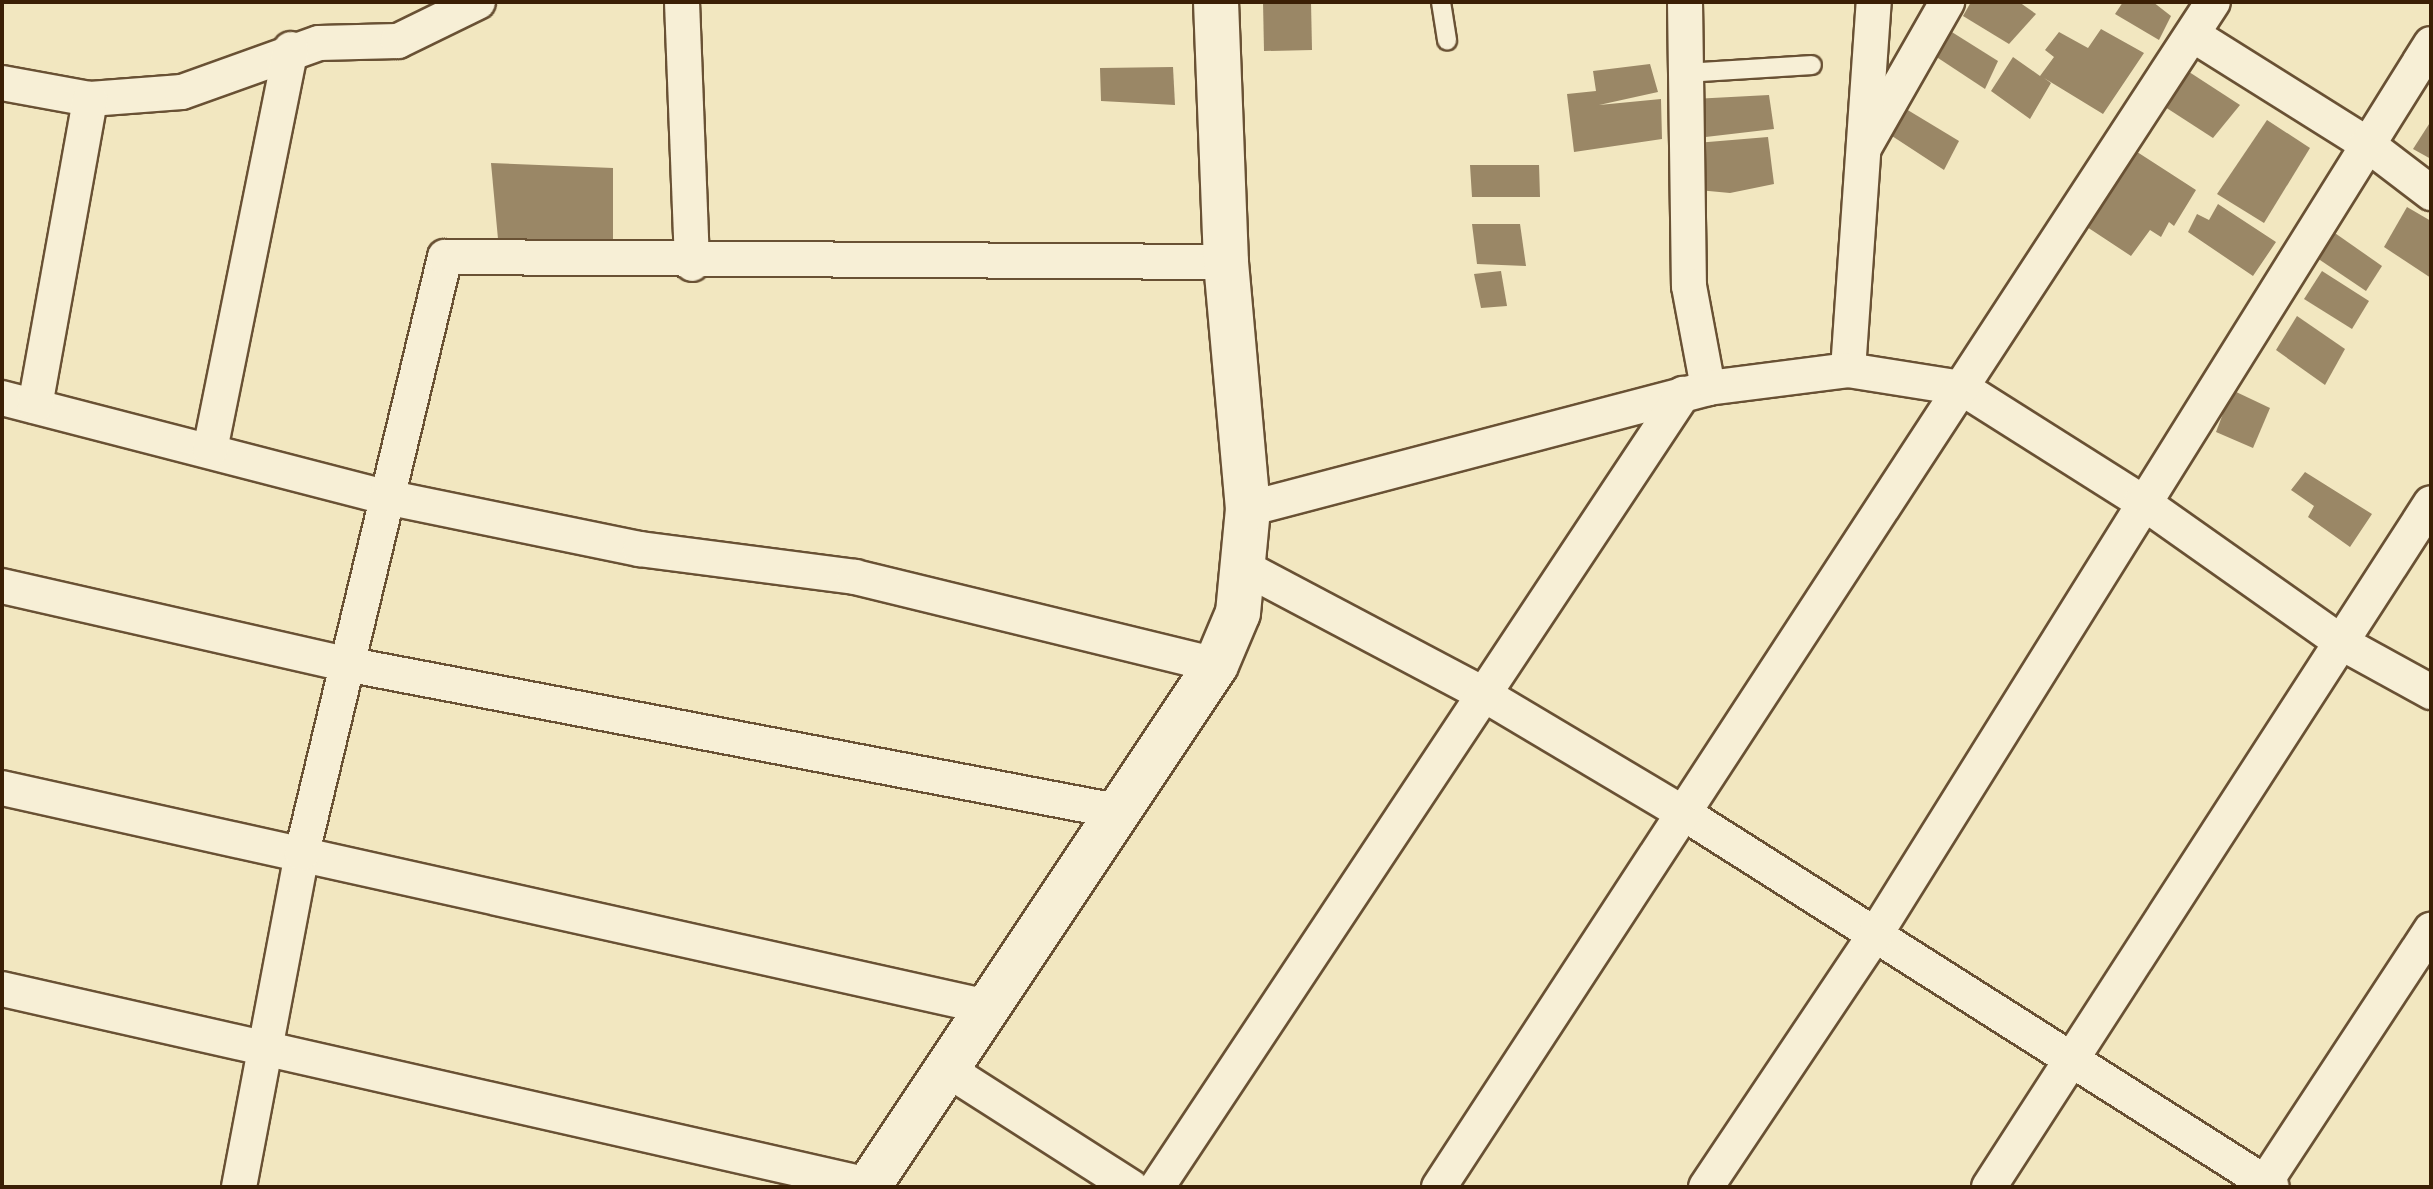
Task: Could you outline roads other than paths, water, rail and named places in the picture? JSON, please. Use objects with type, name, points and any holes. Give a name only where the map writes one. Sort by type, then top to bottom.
[{"type":"street","points":[[2,83],[90,99],[182,92],[291,49],[398,41],[478,2]]},
{"type":"street","points":[[682,2],[692,264]]},
{"type":"street","points":[[2,989],[868,1186],[1216,665],[1238,613],[1247,569],[1248,509],[1226,262],[1216,2]]},
{"type":"street","points":[[1157,1187],[1485,695],[1696,391],[1689,286],[1685,2]]},
{"type":"street","points":[[1848,370],[1859,157],[1874,2]]},
{"type":"street","points":[[1859,157],[1947,2]]},
{"type":"street","points":[[1439,1187],[2213,2]]},
{"type":"street","points":[[2193,35],[2367,144],[2431,193]]},
{"type":"street","points":[[1706,1187],[1875,935],[2141,501],[2431,44]]},
{"type":"street","points":[[210,450],[291,49]]},
{"type":"street","points":[[35,406],[90,99]]},
{"type":"street","points":[[239,1187],[302,853],[351,665],[386,497],[445,257],[692,264],[1226,262]]},
{"type":"street","points":[[1248,509],[1696,391],[1848,370],[1962,388],[2141,501],[2342,643],[2431,692]]},
{"type":"street","points":[[2,398],[386,497],[640,549],[855,577],[1216,665]]},
{"type":"street","points":[[1989,1187],[2431,503]]},
{"type":"street","points":[[1247,569],[1485,695],[1685,814],[2267,1185],[2431,930]]},
{"type":"street","points":[[2,586],[351,665],[1116,811]]},
{"type":"street","points":[[2,788],[987,1007]]},
{"type":"street","points":[[948,1070],[1131,1187]]},
{"type":"lane","points":[[1441,2],[1447,41]]},
{"type":"lane","points":[[1686,73],[1812,65]]}]
